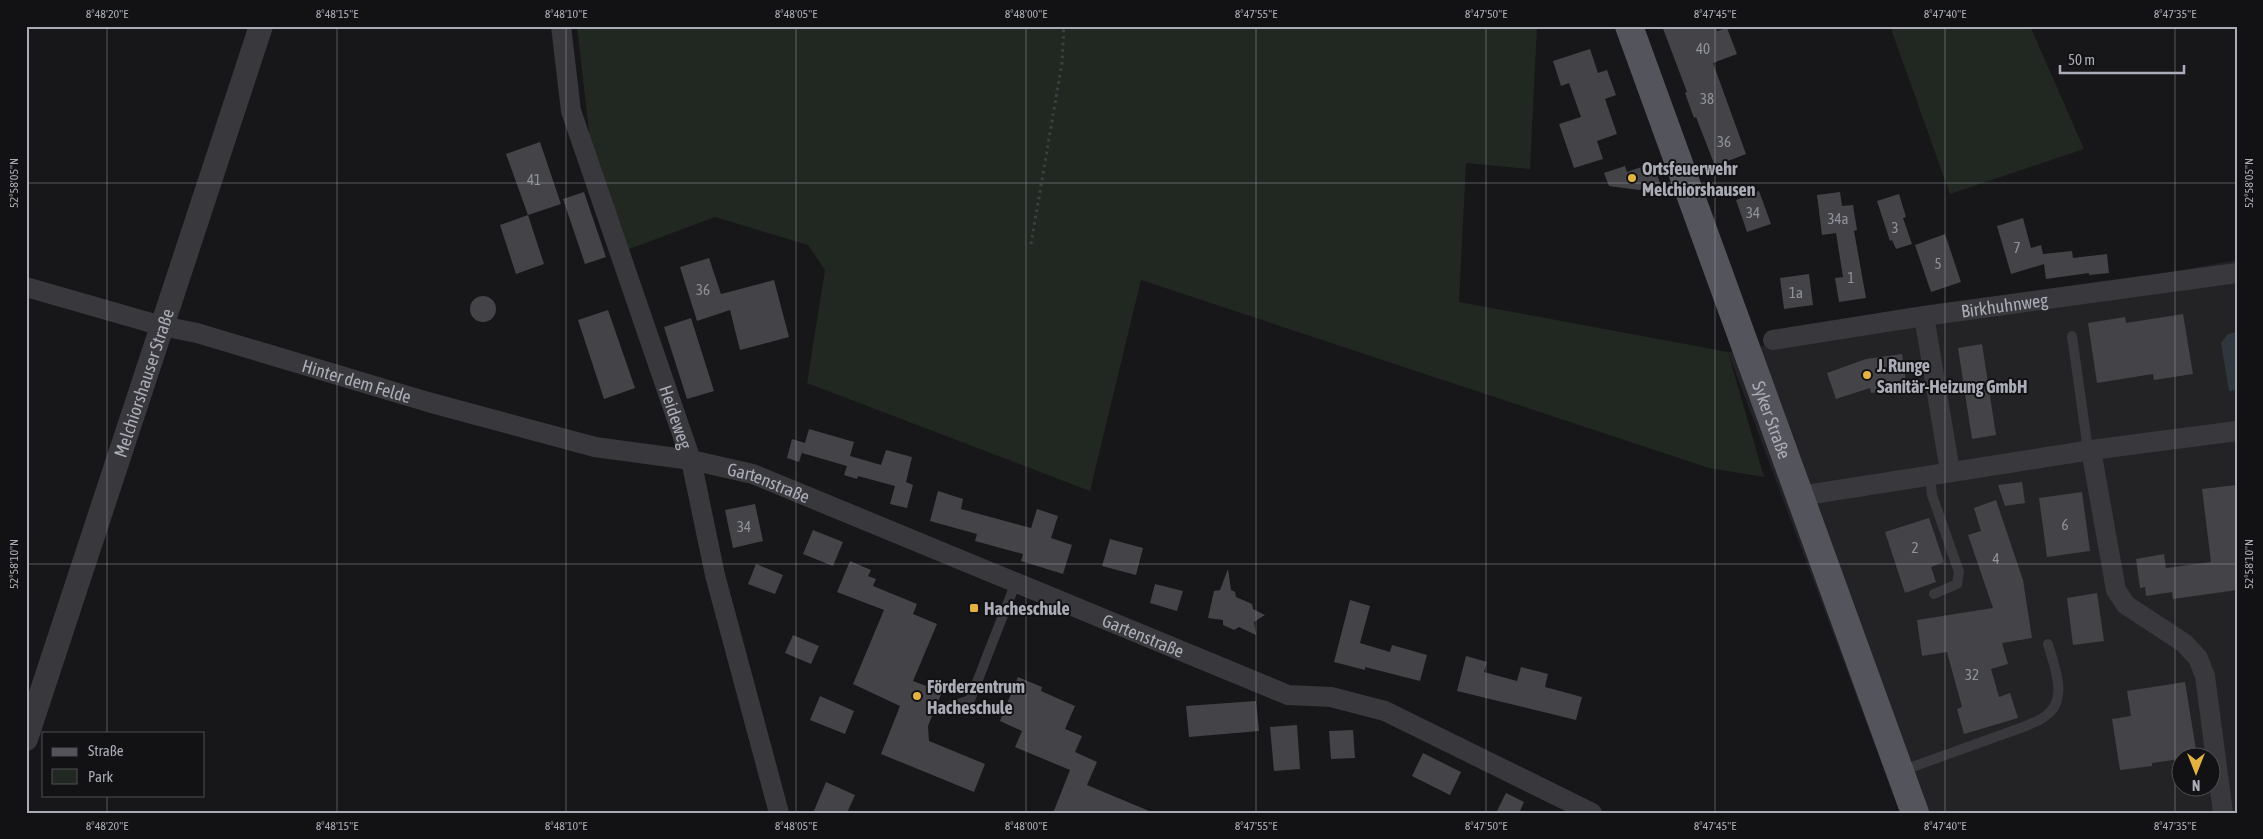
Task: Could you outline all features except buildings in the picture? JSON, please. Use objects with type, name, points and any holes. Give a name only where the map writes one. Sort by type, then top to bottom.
[{"type":"main road","name":"Syker Straße","points":[[1629,26],[1915,813]]},
{"type":"street","name":"Melchiorshauser Straße","points":[[26,739],[261,26]]},
{"type":"street","name":"Heideweg","points":[[561,26],[571,111],[691,460],[715,575],[779,813]]},
{"type":"street","name":"Birkhuhnweg","points":[[1773,340],[1924,316],[2237,273]]},
{"type":"street","name":"Hinter dem Felde","points":[[26,287],[162,326],[197,333],[428,402],[595,446],[691,460]]},
{"type":"street","points":[[1924,316],[1950,471]]},
{"type":"street","points":[[1800,496],[2089,450],[2237,431]]},
{"type":"street","points":[[2089,450],[2116,590],[2126,605],[2184,643],[2198,658],[2205,676],[2223,813]]},
{"type":"street","name":"Gartenstraße","points":[[691,460],[753,474],[1288,695],[1331,697],[1385,711],[1592,813]]},
{"type":"lane","points":[[2072,336],[2089,450]]},
{"type":"lane","points":[[1930,474],[1932,495],[1959,572],[1957,584],[1934,594]]},
{"type":"lane","points":[[949,707],[970,700],[1016,582]]},
{"type":"lane","points":[[1900,771],[2026,726],[2045,717],[2052,711],[2060,685],[2048,644]]},
{"type":"path","points":[[1031,244],[1062,62],[1064,26]]},
{"type":"shaded area","points":[[2237,260],[2237,813],[1900,813],[1728,352]]},
{"type":"shaded area","points":[[2237,332],[2237,390],[2229,391],[2221,343],[2228,334]]},
{"type":"green space","points":[[577,26],[1537,26],[1530,169],[1466,163],[1459,302],[1728,352],[1764,477],[1709,468],[1141,280],[1090,491],[807,383],[825,270],[808,245],[715,217],[624,251],[591,149]]},
{"type":"green space","points":[[1890,26],[2030,26],[2084,149],[1950,194]]},
{"type":"place","name":"Ortsfeuerwehr Melchiorshausen","points":[[1632,178]]},
{"type":"place","name":"J. Runge Sanitär-Heizung GmbH","points":[[1867,375]]},
{"type":"place","name":"Hacheschule","points":[[974,608]]},
{"type":"place","name":"Förderzentrum Hacheschule","points":[[917,696]]}]
